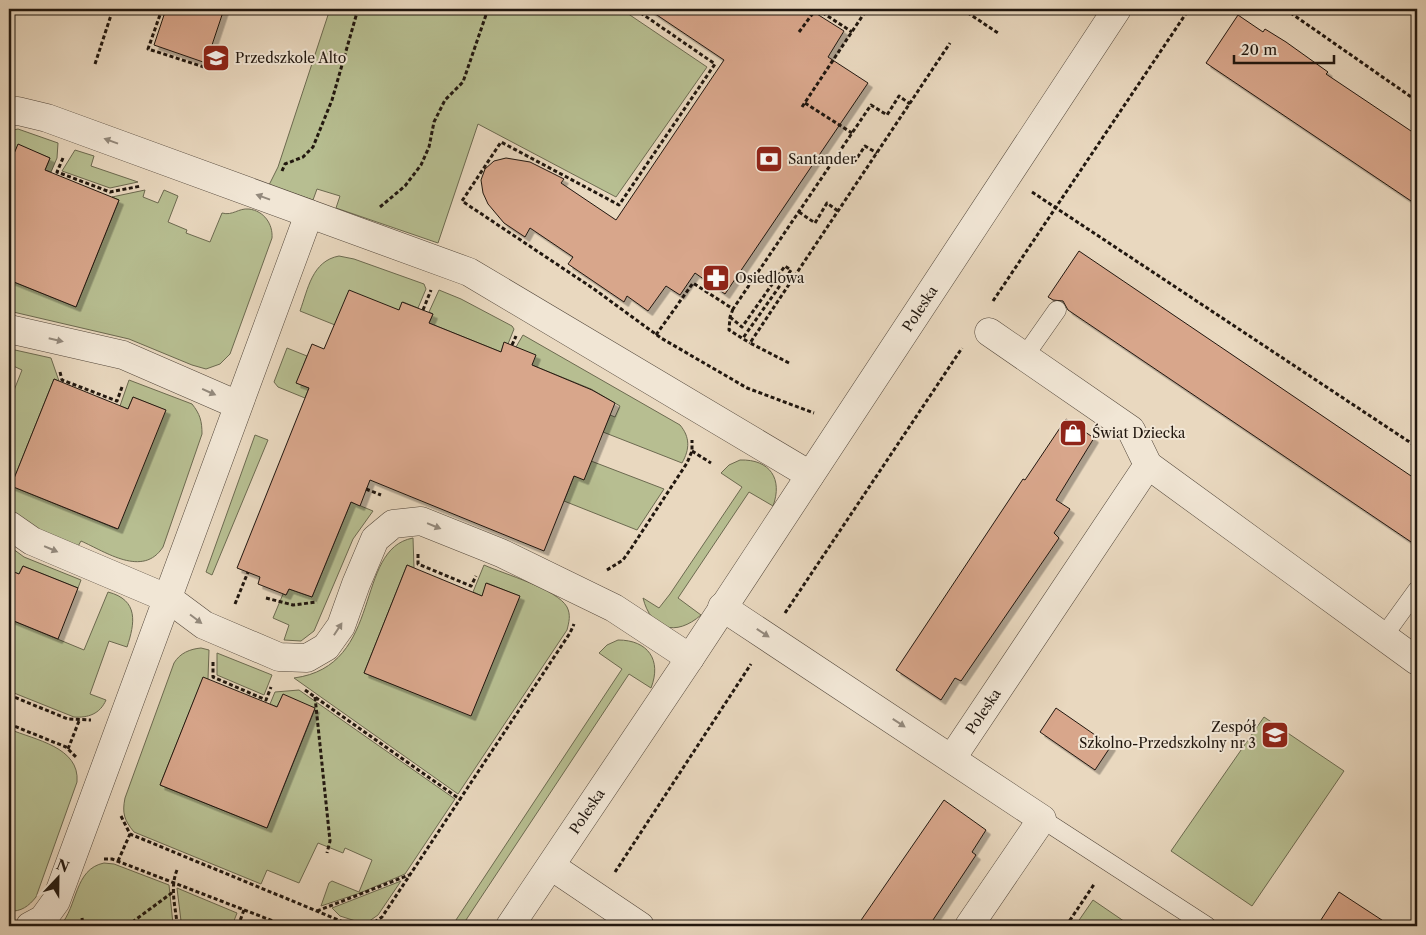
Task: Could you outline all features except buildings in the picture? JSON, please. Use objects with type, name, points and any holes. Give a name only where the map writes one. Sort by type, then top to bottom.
[{"type":"street","name":"Poleska","points":[[510,926],[690,658],[722,606],[1009,176],[1117,9]]},
{"type":"street","points":[[9,112],[47,118],[469,272],[810,474]]},
{"type":"street","points":[[30,926],[43,920],[56,901],[169,599],[309,214]]},
{"type":"street","points":[[983,328],[1131,430],[1148,465],[1417,661]]},
{"type":"street","points":[[9,329],[123,355],[238,405]]},
{"type":"street","name":"Poleska","points":[[952,758],[1148,465]]},
{"type":"street","points":[[9,525],[32,540],[169,599],[204,625],[221,632],[280,664],[307,658],[326,646],[341,626],[376,539],[393,524],[421,521],[501,553],[614,608],[690,658]]},
{"type":"street","points":[[722,606],[1042,819],[969,926]]},
{"type":"street","points":[[551,866],[640,926]]},
{"type":"lane","points":[[1024,357],[1057,310]]},
{"type":"lane","points":[[1383,637],[1417,590]]},
{"type":"lane","points":[[1042,819],[1207,926]]},
{"type":"path","points":[[95,64],[113,9]]},
{"type":"path","points":[[162,9],[148,49],[204,67]]},
{"type":"path","points":[[271,200],[285,164],[303,157],[313,148],[332,100],[358,9]]},
{"type":"path","points":[[353,230],[405,186],[421,165],[429,147],[434,122],[445,100],[464,82],[488,9]]},
{"type":"path","points":[[635,9],[714,64],[619,205],[501,142],[462,201],[594,289],[656,335],[747,388],[843,424]]},
{"type":"path","points":[[799,32],[816,9],[852,32]]},
{"type":"path","points":[[802,107],[867,9]]},
{"type":"path","points":[[962,9],[998,33]]},
{"type":"path","points":[[597,898],[769,637],[983,328],[1056,208],[1189,9]]},
{"type":"path","points":[[1285,9],[1417,101]]},
{"type":"path","points":[[750,342],[950,43]]},
{"type":"path","points":[[789,363],[729,330],[733,309],[871,106],[887,115],[899,96],[910,104]]},
{"type":"path","points":[[805,103],[852,133]]},
{"type":"path","points":[[838,153],[853,164],[865,146],[877,153]]},
{"type":"path","points":[[1009,176],[1417,447]]},
{"type":"path","points":[[799,212],[815,222],[827,204],[838,211]]},
{"type":"path","points":[[730,317],[742,327],[785,266],[791,270],[743,338]]},
{"type":"path","points":[[424,310],[434,283]]},
{"type":"path","points":[[656,335],[693,283],[733,309]]},
{"type":"path","points":[[58,363],[62,380],[117,401],[124,380]]},
{"type":"path","points":[[605,572],[623,560],[678,477],[692,450],[690,433]]},
{"type":"path","points":[[692,450],[712,462]]},
{"type":"path","points":[[418,549],[418,564],[472,586],[478,568]]},
{"type":"path","points":[[248,572],[213,646],[213,677],[266,700],[280,664],[315,697],[461,800]]},
{"type":"path","points":[[266,598],[293,605],[351,600]]},
{"type":"path","points":[[369,926],[382,917],[570,633]]},
{"type":"path","points":[[9,695],[68,719],[79,721],[100,716]]},
{"type":"path","points":[[315,697],[330,841],[327,853]]},
{"type":"path","points":[[68,749],[79,721]]},
{"type":"path","points":[[119,810],[122,822],[130,834],[353,926]]},
{"type":"path","points":[[118,861],[130,834]]},
{"type":"path","points":[[100,859],[118,861],[286,926]]},
{"type":"path","points":[[1066,926],[1109,863]]},
{"type":"path","points":[[177,870],[173,883],[177,923],[186,926]]},
{"type":"path","points":[[316,911],[411,874]]},
{"type":"path","points":[[127,926],[173,892]]},
{"type":"path","points":[[238,926],[244,910]]},
{"type":"green space","points":[[330,9],[621,9],[707,67],[616,197],[478,124],[438,243],[336,208],[340,196],[317,189],[313,200],[269,185],[278,167]]},
{"type":"green space","points":[[18,129],[58,143],[57,158],[51,172],[45,170],[50,158],[18,145],[9,166],[9,131]]},
{"type":"green space","points":[[75,150],[94,156],[91,166],[138,182],[110,188],[62,171]]},
{"type":"green space","points":[[145,190],[143,197],[158,203],[164,190],[178,196],[168,222],[187,230],[186,233],[210,242],[222,213],[229,214],[242,210],[254,210],[263,215],[269,223],[272,238],[230,354],[220,364],[206,369],[129,339],[9,311],[9,280],[76,307],[119,200],[112,197]]},
{"type":"green space","points":[[339,256],[354,259],[424,284],[426,289],[418,308],[403,302],[399,310],[335,325],[300,311],[312,277],[323,264]]},
{"type":"green space","points":[[439,290],[461,299],[512,326],[514,329],[508,344],[504,343],[501,352],[429,323],[433,314],[429,312]]},
{"type":"green space","points":[[523,335],[680,425],[686,434],[688,443],[682,463],[603,432],[610,415],[615,417],[620,406],[591,389],[532,365],[516,347]]},
{"type":"green space","points":[[287,348],[307,356],[297,383],[309,388],[305,398],[278,387],[274,382]]},
{"type":"green space","points":[[15,350],[51,358],[59,381],[54,379],[11,486],[117,529],[165,410],[133,397],[128,409],[120,406],[129,380],[192,404],[195,408],[202,425],[202,434],[163,547],[155,556],[145,561],[135,562],[113,556],[81,541],[77,548],[37,530],[9,511],[9,403],[22,370],[9,364],[9,356]]},
{"type":"green space","points":[[255,435],[268,440],[212,575],[206,572]]},
{"type":"green space","points":[[740,460],[759,463],[771,472],[775,479],[776,487],[773,506],[749,492],[678,598],[701,615],[683,626],[666,627],[652,617],[643,598],[659,608],[670,594],[742,487],[721,473],[729,465]]},
{"type":"green space","points":[[591,461],[664,489],[637,530],[564,501],[574,476]]},
{"type":"green space","points":[[351,502],[373,511],[353,539],[314,631],[301,641],[284,640],[289,625],[273,618],[283,594],[286,595],[289,589],[312,597]]},
{"type":"green space","points":[[413,538],[414,568],[407,565],[364,673],[471,715],[519,596],[487,583],[482,596],[473,592],[484,565],[553,594],[567,607],[569,613],[567,630],[458,794],[294,678],[323,669],[343,653],[356,631],[382,563],[394,547]]},
{"type":"green space","points":[[9,546],[24,557],[81,580],[78,588],[23,566],[19,574],[9,570]]},
{"type":"green space","points":[[108,592],[125,601],[130,607],[133,621],[127,647],[109,641],[90,694],[106,700],[97,712],[89,716],[74,717],[9,691],[9,619],[84,650]]},
{"type":"green space","points":[[618,640],[637,644],[645,648],[650,654],[655,669],[651,688],[629,674],[462,926],[452,926],[622,669],[599,653],[607,645]]},
{"type":"green space","points":[[201,648],[209,650],[208,679],[203,678],[160,785],[267,828],[315,709],[283,695],[277,707],[270,704],[275,692],[299,690],[455,799],[405,874],[360,893],[321,906],[329,883],[332,881],[359,892],[372,860],[345,848],[343,853],[318,843],[299,883],[267,870],[261,884],[134,832],[125,816],[125,798],[174,663],[186,652]]},
{"type":"green space","points":[[217,653],[272,675],[264,695],[217,675]]},
{"type":"green space","points":[[1264,717],[1344,771],[1252,906],[1171,851]]},
{"type":"green space","points":[[9,729],[43,741],[64,753],[76,770],[77,782],[36,897],[24,908],[13,911],[9,911],[9,758],[12,749],[9,748]]},
{"type":"green space","points":[[104,863],[114,864],[169,885],[173,924],[167,922],[165,926],[60,926],[66,918],[82,880],[94,867]]},
{"type":"green space","points":[[401,881],[378,915],[365,924],[340,916],[332,908]]},
{"type":"green space","points":[[177,888],[237,913],[232,926],[194,926],[181,921]]},
{"type":"green space","points":[[1093,900],[1131,926],[1075,926]]},
{"type":"place","name":"Przedszkole Alto","points":[[216,58]]},
{"type":"place","name":"Santander","points":[[769,159]]},
{"type":"place","name":"Osiedlowa","points":[[716,278]]},
{"type":"place","name":"Świat Dziecka","points":[[1073,433]]},
{"type":"place","name":"Zespół Szkolno-Przedszkolny nr 3","points":[[1275,735]]}]
